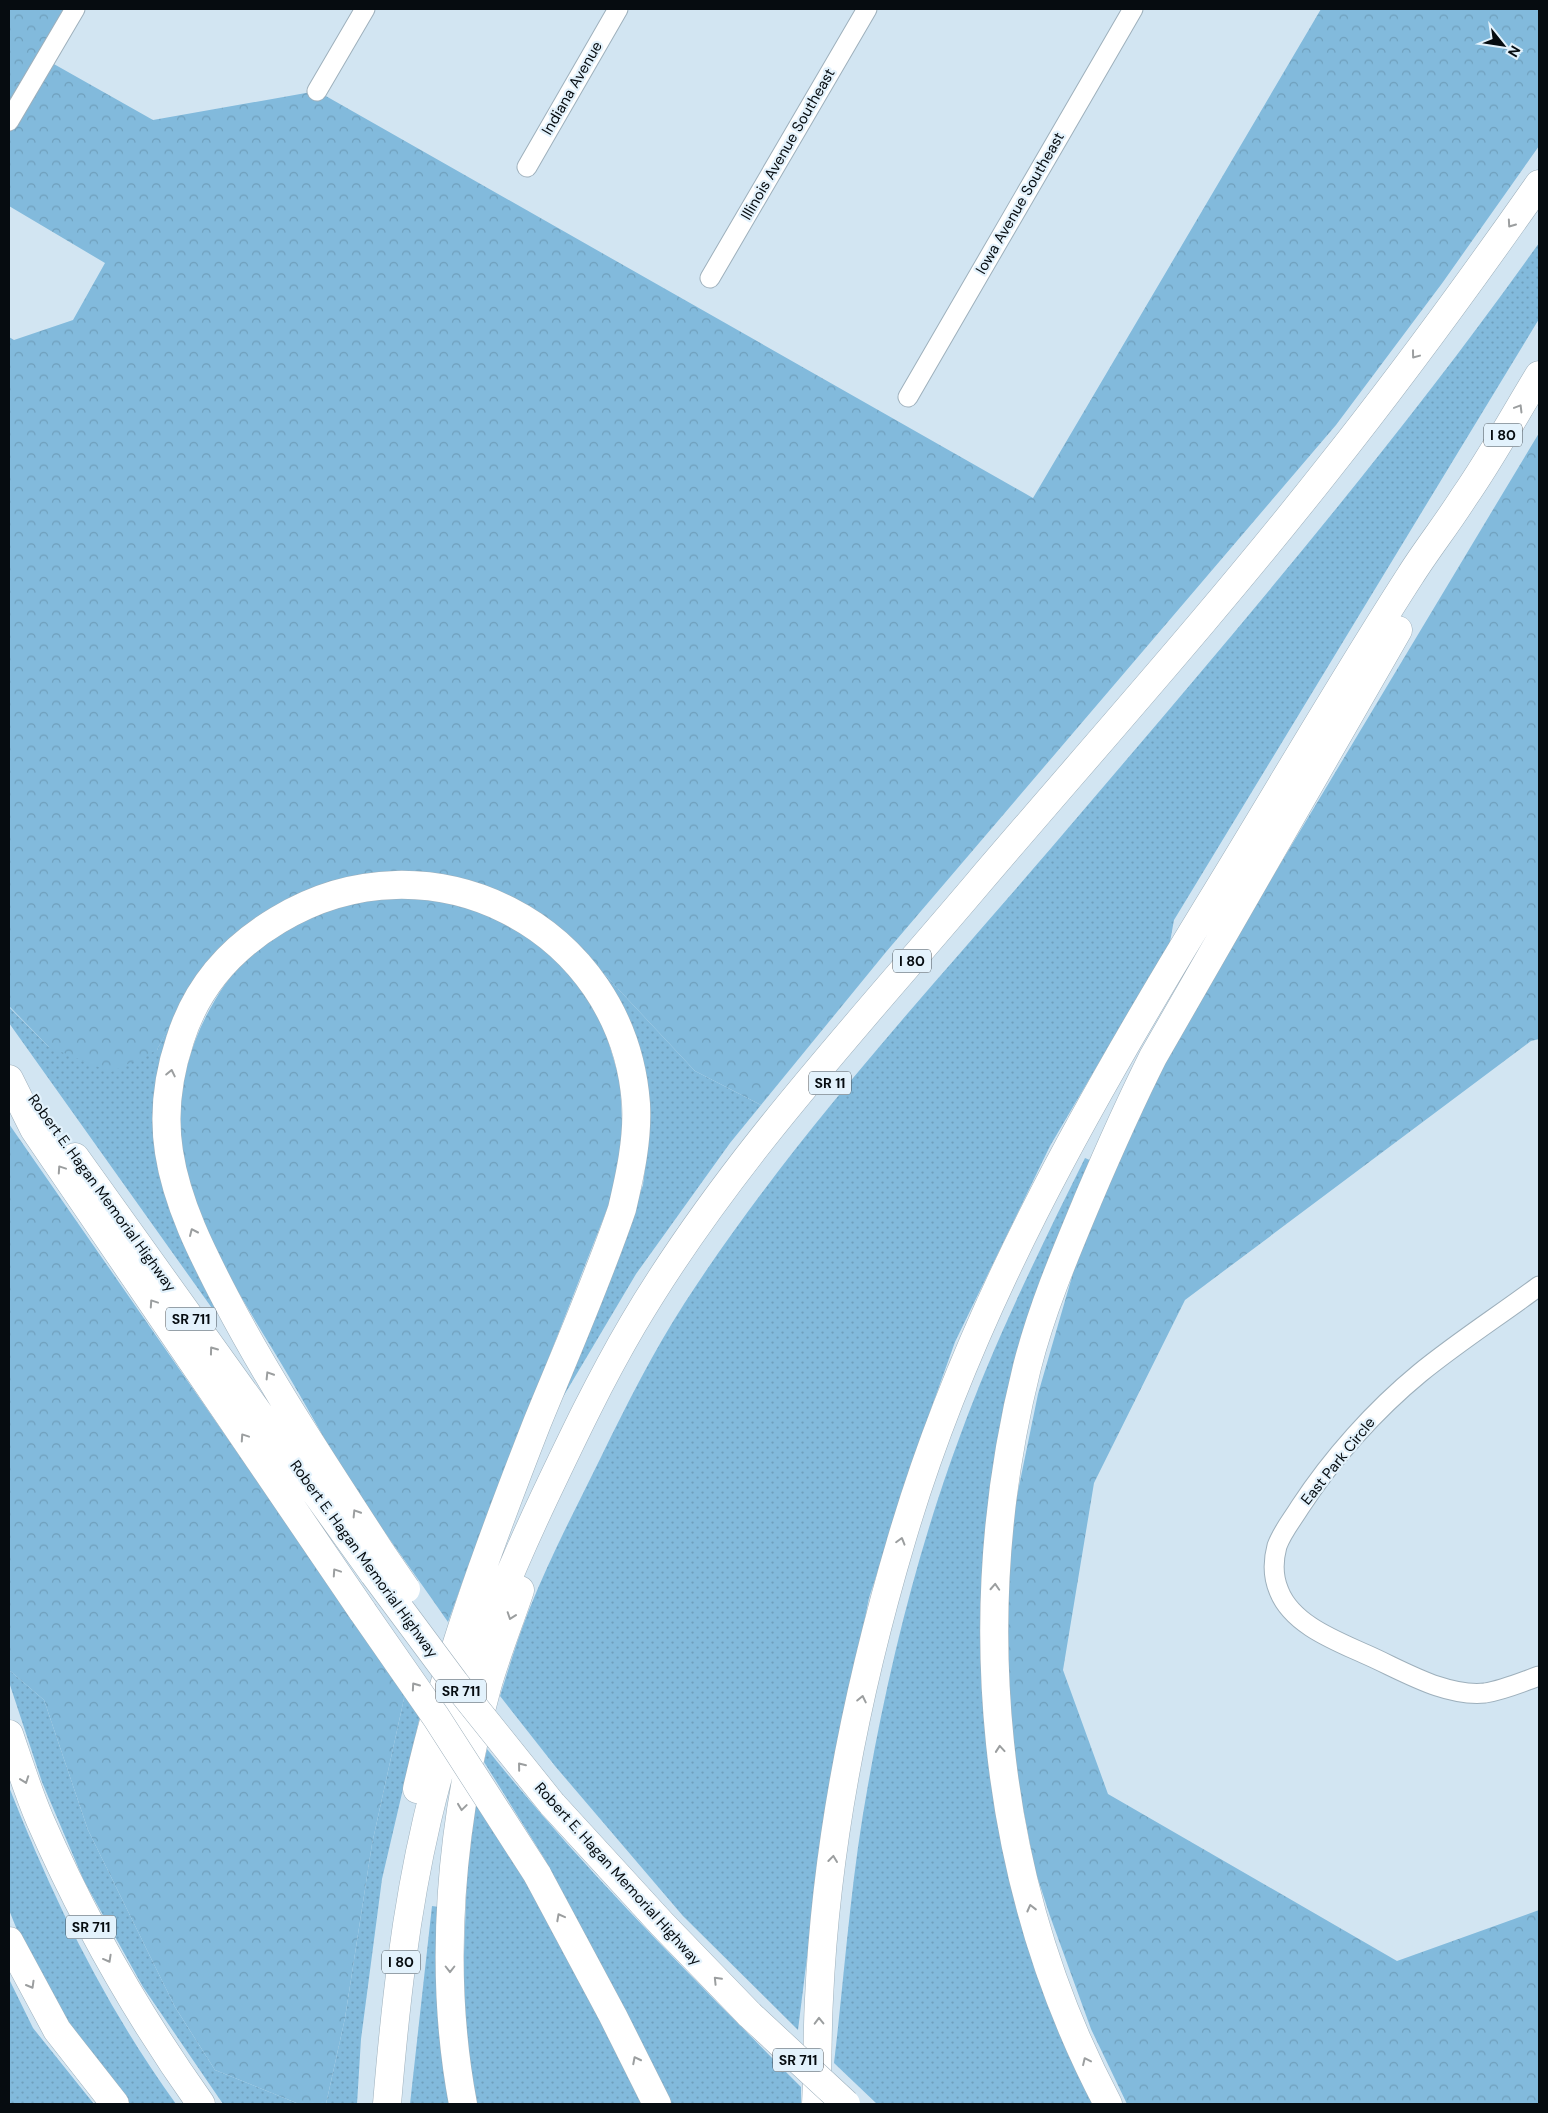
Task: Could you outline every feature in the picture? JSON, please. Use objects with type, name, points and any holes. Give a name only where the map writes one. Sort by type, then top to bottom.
[{"type":"highway","name":"I 80","points":[[387,2104],[406,1926],[427,1821],[443,1758],[480,1644],[506,1579],[578,1424],[634,1322],[709,1211],[779,1119],[1286,521],[1413,359],[1539,184]]},
{"type":"highway","name":"SR 11","points":[[463,2104],[455,2063],[450,2003],[454,1872],[462,1803],[487,1687],[521,1586],[573,1468],[615,1390],[680,1283],[732,1208],[781,1144],[940,952],[1275,560],[1391,416],[1539,215]]},
{"type":"highway","name":"I 80","points":[[816,2104],[819,2001],[827,1912],[836,1835],[855,1729],[902,1537],[926,1464],[980,1327],[1047,1186],[1149,1003],[1406,583],[1466,494],[1539,375]]},
{"type":"highway","points":[[1108,2104],[1061,2001],[1037,1933],[1017,1853],[1000,1756],[994,1661],[997,1547],[1009,1450],[1028,1366],[1052,1287],[1117,1129],[1153,1057],[1424,584],[1466,494]]},
{"type":"highway","points":[[372,2104],[386,1957],[404,1846],[426,1749],[482,1569],[610,1243],[628,1182],[634,1143],[636,1105],[624,1047],[603,1000],[575,958],[544,932],[518,915],[488,900],[457,891],[404,884],[355,889],[318,900],[254,935],[228,957],[203,989],[185,1024],[169,1081],[167,1112],[169,1151],[173,1173],[188,1219],[208,1264],[255,1353],[378,1564]]},
{"type":"highway","name":"Robert E. Hagan Memorial Highway","points":[[9,1064],[378,1564],[455,1683],[552,1804],[662,1924],[750,2015],[846,2104]]},
{"type":"highway","points":[[9,1079],[34,1129],[436,1717],[537,1874],[613,2016],[657,2104]]},
{"type":"highway","name":"SR 711","points":[[9,1734],[39,1818],[79,1906],[127,1994],[200,2104]]},
{"type":"highway","points":[[9,1941],[57,2030],[115,2104]]},
{"type":"street","points":[[9,121],[74,9]]},
{"type":"street","points":[[317,91],[365,9]]},
{"type":"street","name":"Indiana Avenue","points":[[527,167],[618,9]]},
{"type":"street","name":"Illinois Avenue Southeast","points":[[710,278],[867,9]]},
{"type":"street","name":"Iowa Avenue Southeast","points":[[908,397],[1133,9]]},
{"type":"street","name":"East Park Circle","points":[[1539,1286],[1420,1373],[1385,1405],[1312,1488],[1284,1531],[1277,1547],[1275,1575],[1279,1592],[1289,1609],[1302,1621],[1358,1651],[1440,1687],[1466,1693],[1485,1693],[1505,1689],[1539,1676]]},
{"type":"green space","points":[[9,9],[75,9],[45,59],[153,120],[317,91],[1033,498],[1321,9],[1539,9],[1539,146],[1443,282],[1336,425],[886,952],[761,1105],[695,1071],[591,960],[544,918],[488,887],[438,875],[388,872],[336,880],[292,897],[246,926],[214,955],[195,977],[157,1050],[111,1072],[49,1047],[9,1006],[9,337],[14,340],[73,320],[105,263],[9,206]]},
{"type":"green space","points":[[1539,243],[1539,319],[1174,920],[1170,942],[1050,1146],[955,1342],[869,1598],[824,1820],[798,2030],[683,1916],[555,1766],[500,1696],[521,1631],[537,1590],[621,1417],[662,1341],[684,1304],[725,1243],[768,1184],[908,1013],[1115,773],[1302,550],[1423,399]]},
{"type":"green space","points":[[1539,433],[1539,1039],[1531,1041],[1185,1300],[1094,1483],[1063,1670],[1108,1794],[1397,1961],[1539,1910],[1539,2104],[1127,2104],[1091,2029],[1050,1916],[1035,1870],[1014,1761],[1006,1639],[1010,1530],[1038,1394],[1080,1249],[1154,1082],[1222,961]]},
{"type":"green space","points":[[408,896],[477,909],[527,937],[564,965],[602,1020],[620,1081],[623,1143],[611,1199],[486,1518],[448,1622],[350,1481],[225,1268],[199,1212],[183,1152],[181,1132],[182,1092],[197,1035],[215,1000],[232,975],[252,954],[274,937],[298,923],[323,913],[379,899]]},
{"type":"green space","points":[[591,960],[695,1071],[761,1105],[730,1143],[636,1274],[563,1397],[643,1185],[650,1127],[647,1088],[637,1038]]},
{"type":"green space","points":[[179,1006],[164,1061],[157,1098],[218,1308],[214,1311],[9,1023],[9,1007],[49,1047],[157,1050]]},
{"type":"green space","points":[[9,1124],[405,1694],[372,1844],[345,2018],[326,2104],[299,2104],[215,2070],[175,2007],[88,1830],[44,1700],[9,1670]]},
{"type":"green space","points":[[1085,1158],[1092,1161],[1031,1330],[989,1746],[1098,2104],[877,2104],[834,2063],[857,1854],[885,1696],[918,1565],[960,1436],[1003,1330]]},
{"type":"green space","points":[[9,1670],[44,1700],[88,1830],[175,2007],[215,2070],[299,2104],[223,2104],[143,1987],[84,1881],[42,1782],[9,1682]]},
{"type":"green space","points":[[405,1694],[420,1716],[382,1879],[361,2039],[357,2104],[326,2104],[345,2018],[372,1844]]},
{"type":"green space","points":[[487,1749],[561,1837],[639,1922],[801,2087],[801,2104],[671,2104],[544,1858],[484,1762]]},
{"type":"green space","points":[[9,1787],[62,1911],[82,1951],[126,2029],[176,2104],[127,2104],[78,2043],[28,1957],[9,1910]]},
{"type":"green space","points":[[476,1801],[553,1927],[642,2104],[473,2104],[462,2006],[467,1874]]},
{"type":"green space","points":[[432,1906],[439,1907],[451,2104],[410,2104]]},
{"type":"green space","points":[[9,1979],[33,2028],[94,2104],[9,2104]]}]
